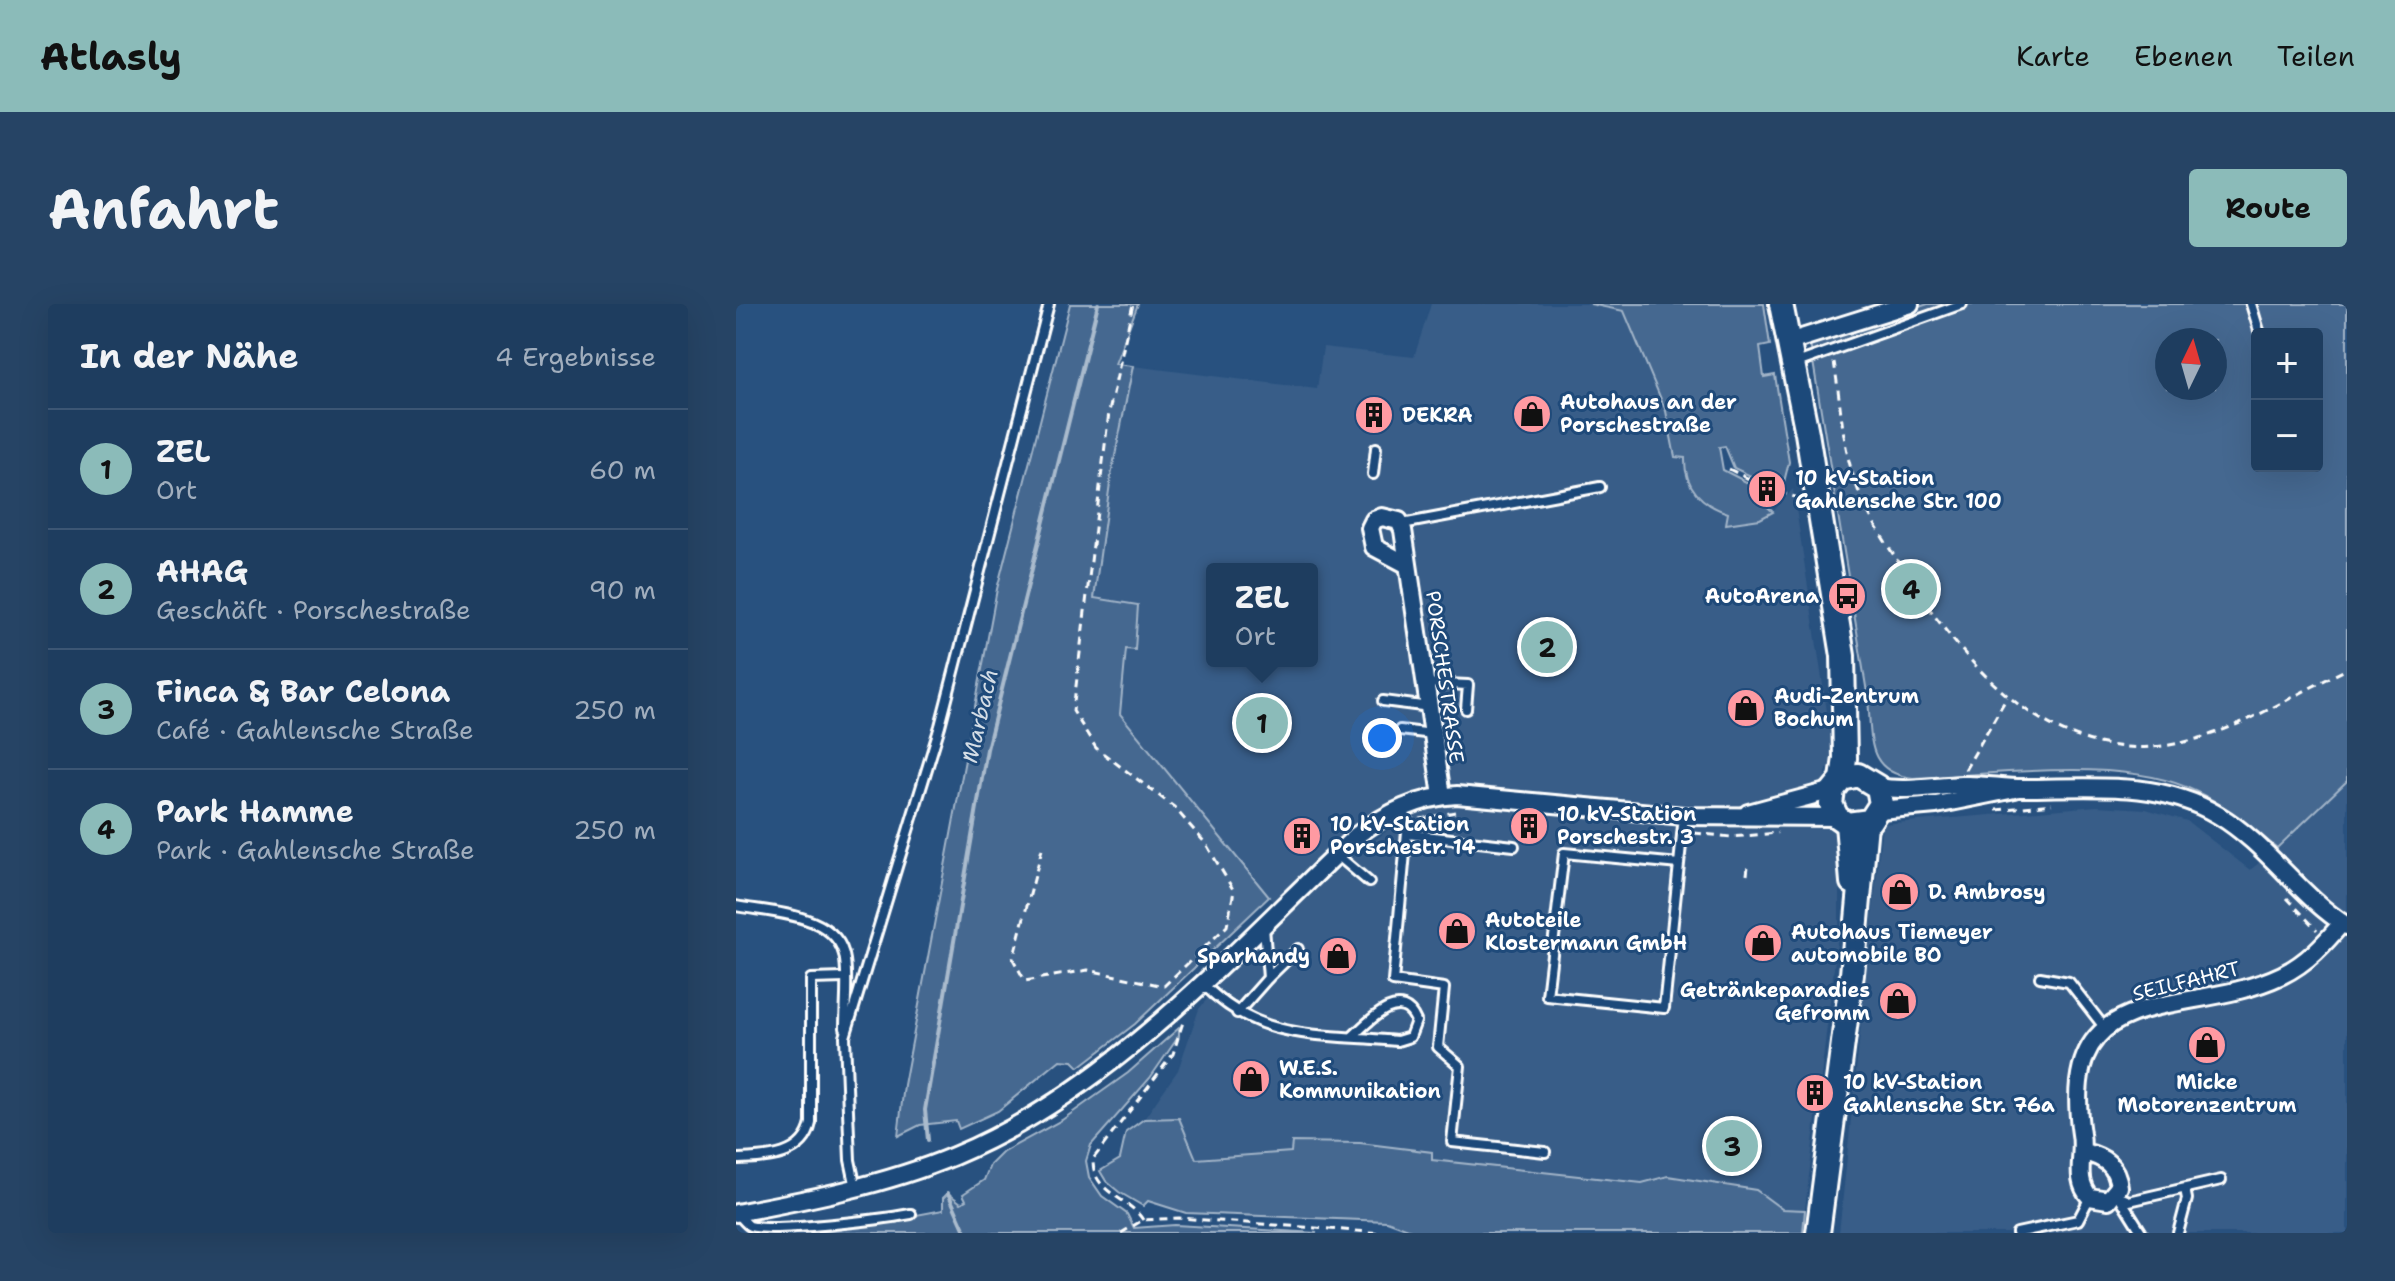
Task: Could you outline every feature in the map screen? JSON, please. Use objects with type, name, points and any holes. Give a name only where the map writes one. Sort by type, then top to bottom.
[{"type":"street","points":[[1781,304],[1843,656],[1872,782],[1857,819],[1857,918],[1818,1233]]},
{"type":"street","points":[[1789,342],[1910,304]]},
{"type":"street","points":[[1402,524],[1391,518],[1374,520],[1371,539],[1382,554],[1406,564]]},
{"type":"street","name":"PORSCHESTRASSE","points":[[1402,524],[1442,796]]},
{"type":"street","points":[[1843,656],[1837,785],[1831,804],[1857,819]]},
{"type":"street","points":[[736,1213],[856,1188],[956,1156],[1026,1120],[1123,1052],[1202,982],[1336,854],[1376,821],[1405,814],[1442,796],[1683,824],[1742,815],[1837,785],[1872,782]]},
{"type":"street","name":"SEILFAHRT","points":[[1872,782],[1903,790],[1993,783],[2020,788]]},
{"type":"street","name":"SEILFAHRT","points":[[1857,819],[2020,788],[2118,786],[2154,791],[2217,814],[2248,837],[2345,924],[2298,967],[2265,982],[2133,1014],[2104,1027]]},
{"type":"street","points":[[1742,815],[1857,819]]},
{"type":"street","points":[[2084,1152],[2100,1156],[2114,1169],[2119,1198],[2090,1197],[2081,1184],[2079,1168],[2084,1152],[2077,1104],[2078,1076],[2082,1055],[2104,1027]]},
{"type":"lane","points":[[845,1037],[940,726],[1049,304]]},
{"type":"lane","points":[[1793,364],[1962,304]]},
{"type":"lane","points":[[2251,304],[2258,328]]},
{"type":"lane","points":[[1373,474],[1376,448]]},
{"type":"lane","points":[[1402,524],[1600,487]]},
{"type":"lane","points":[[1426,683],[1468,685],[1466,709]]},
{"type":"lane","points":[[1383,701],[1430,707]]},
{"type":"lane","points":[[1400,730],[1434,734]]},
{"type":"lane","points":[[1405,814],[1407,834],[1393,981],[1444,988],[1438,1047],[1460,1066],[1452,1142],[1545,1152]]},
{"type":"lane","points":[[1679,864],[1564,853],[1547,996],[1664,1008],[1679,864],[1683,824]]},
{"type":"lane","points":[[1407,834],[1514,846]]},
{"type":"lane","points":[[1336,854],[1369,882]]},
{"type":"lane","points":[[736,906],[822,925],[839,939],[845,958],[850,1160],[856,1188]]},
{"type":"lane","points":[[1263,922],[1268,978]]},
{"type":"lane","points":[[1237,1013],[1298,949]]},
{"type":"lane","points":[[2040,977],[2069,982],[2104,1027]]},
{"type":"lane","points":[[736,1159],[777,1156],[804,1140],[811,1123],[811,979],[845,978]]},
{"type":"lane","points":[[1202,982],[1237,1013],[1259,1025],[1353,1036],[1397,1041],[1410,1037],[1416,1021],[1411,1011],[1404,1007],[1384,1008],[1353,1036]]},
{"type":"lane","points":[[2142,1233],[2119,1198],[2185,1189],[2221,1180]]},
{"type":"lane","points":[[2178,1233],[2187,1199],[2185,1189]]},
{"type":"lane","points":[[2017,1233],[2078,1220],[2090,1197]]},
{"type":"lane","points":[[736,1213],[750,1226],[770,1229],[876,1221],[911,1214]]},
{"type":"path","points":[[1042,849],[1013,959],[1025,981],[1088,970],[1164,986],[1227,926],[1234,891],[1206,844],[1174,807],[1096,748],[1073,711],[1109,412],[1133,304]]},
{"type":"path","points":[[1832,351],[1851,469],[1869,513],[1933,614],[1965,655],[2007,697],[2079,739],[2096,745],[2151,747],[2199,739],[2230,727],[2347,669]]},
{"type":"path","points":[[1729,469],[1761,485]]},
{"type":"path","points":[[1765,478],[1782,483],[1770,504],[1757,493],[1761,485],[1765,478]]},
{"type":"path","points":[[1957,785],[2007,697]]},
{"type":"path","points":[[1984,811],[2056,804]]},
{"type":"path","points":[[1405,814],[1462,810]]},
{"type":"path","points":[[1683,824],[1731,837],[1785,833]]},
{"type":"path","points":[[1747,875],[1748,866]]},
{"type":"path","points":[[2284,895],[2309,925],[2328,938]]},
{"type":"path","points":[[1143,1220],[1130,1205],[1110,1195],[1095,1176],[1093,1159],[1097,1149],[1173,1054],[1184,1025],[1178,1003]]},
{"type":"path","points":[[1121,1233],[1143,1220],[1179,1218],[1384,1233]]},
{"type":"shaded area","points":[[1070,304],[1138,304],[1115,364],[1133,366],[1111,476],[1094,598],[1138,605],[1135,650],[1126,649],[1120,714],[1269,897],[1135,1024],[1079,1067],[1073,1061],[1060,1060],[998,1111],[959,1129],[956,1121],[920,1125],[898,1136],[904,1085],[997,589]]},
{"type":"shaded area","name":"AutoArena","points":[[1431,304],[1590,304],[1624,311],[1666,411],[1675,457],[1685,457],[1686,475],[1698,497],[1729,513],[1727,523],[1742,523],[1773,512],[1793,489],[1832,744],[1831,764],[1825,772],[1825,806],[1838,843],[1839,861],[1839,926],[1805,1210],[1782,1209],[1756,1190],[1669,1176],[1642,1183],[1567,1176],[1431,1160],[1432,1152],[1360,1143],[1293,1142],[1292,1152],[1196,1159],[1179,1118],[1144,1119],[1178,1070],[1199,1009],[1229,971],[1332,874],[1389,829],[1375,813],[1273,902],[1120,714],[1126,649],[1134,650],[1094,599],[1111,476],[1133,366],[1317,389],[1323,347],[1414,357]]},
{"type":"shaded area","points":[[1590,304],[1764,304],[1770,345],[1760,347],[1764,377],[1775,375],[1789,462],[1784,482],[1764,476],[1761,481],[1734,468],[1725,446],[1719,447],[1723,470],[1758,488],[1755,495],[1773,512],[1760,519],[1726,524],[1728,513],[1710,505],[1696,493],[1688,478],[1685,458],[1675,457],[1666,411],[1624,311]]},
{"type":"shaded area","points":[[1928,304],[2347,304],[2347,781],[2277,848],[2197,792],[2168,781],[2134,774],[2059,770],[1913,778],[1897,774],[1886,769],[1874,751],[1810,343]]},
{"type":"shaded area","points":[[2347,781],[2347,1233],[1839,1233],[1882,824],[2097,806],[2146,809],[2187,821],[2250,870],[2284,843]]},
{"type":"shaded area","points":[[1179,1028],[1179,1036],[1150,1078],[1091,1145],[1086,1161],[1089,1177],[1102,1196],[1127,1214],[1134,1228],[1175,1225],[1317,1233],[797,1233],[838,1230],[943,1210],[943,1198],[948,1193],[961,1203],[966,1200],[963,1194],[984,1180],[990,1165],[1003,1152],[1062,1120],[1128,1073]]},
{"type":"shaded area","points":[[1179,1118],[1196,1159],[1291,1152],[1292,1142],[1360,1143],[1432,1152],[1432,1160],[1642,1183],[1668,1176],[1756,1190],[1782,1209],[1805,1210],[1803,1233],[1419,1233],[1387,1221],[1186,1213],[1148,1201],[1143,1206],[1106,1181],[1100,1171],[1120,1159],[1126,1132],[1144,1119]]},
{"type":"waterway","name":"Marbach","points":[[928,1140],[925,1110],[987,749],[1098,304]]},
{"type":"waterway","name":"Marbach","points":[[948,1193],[966,1233]]},
{"type":"place","name":"Autohaus an der Porschestraße","points":[[1532,414]]},
{"type":"place","name":"DEKRA","points":[[1374,415]]},
{"type":"place","name":"10 kV-Station Gahlensche Str. 100","points":[[1767,489]]},
{"type":"place","name":"Park Hamme","points":[[1911,589]]},
{"type":"place","name":"AutoArena","points":[[1847,596]]},
{"type":"place","name":"AHAG","points":[[1547,647]]},
{"type":"place","name":"Audi-Zentrum Bochum","points":[[1746,708]]},
{"type":"place","name":"ZEL","points":[[1262,723]]},
{"type":"place","name":"10 kV-Station Porschestr. 3","points":[[1529,826]]},
{"type":"place","name":"10 kV-Station Porschestr. 14","points":[[1302,836]]},
{"type":"place","name":"D. Ambrosy","points":[[1900,892]]},
{"type":"place","name":"Autoteile Klostermann GmbH","points":[[1457,931]]},
{"type":"place","name":"Autohaus Tiemeyer automobile BO","points":[[1763,943]]},
{"type":"place","name":"Sparhandy","points":[[1338,956]]},
{"type":"place","name":"Getränkeparadies Gefromm","points":[[1898,1001]]},
{"type":"place","name":"Micke Motorenzentrum","points":[[2207,1045]]},
{"type":"place","name":"W.E.S. Kommunikation","points":[[1251,1079]]},
{"type":"place","name":"10 kV-Station Gahlensche Str. 76a","points":[[1815,1093]]},
{"type":"place","name":"Finca & Bar Celona","points":[[1732,1146]]}]
